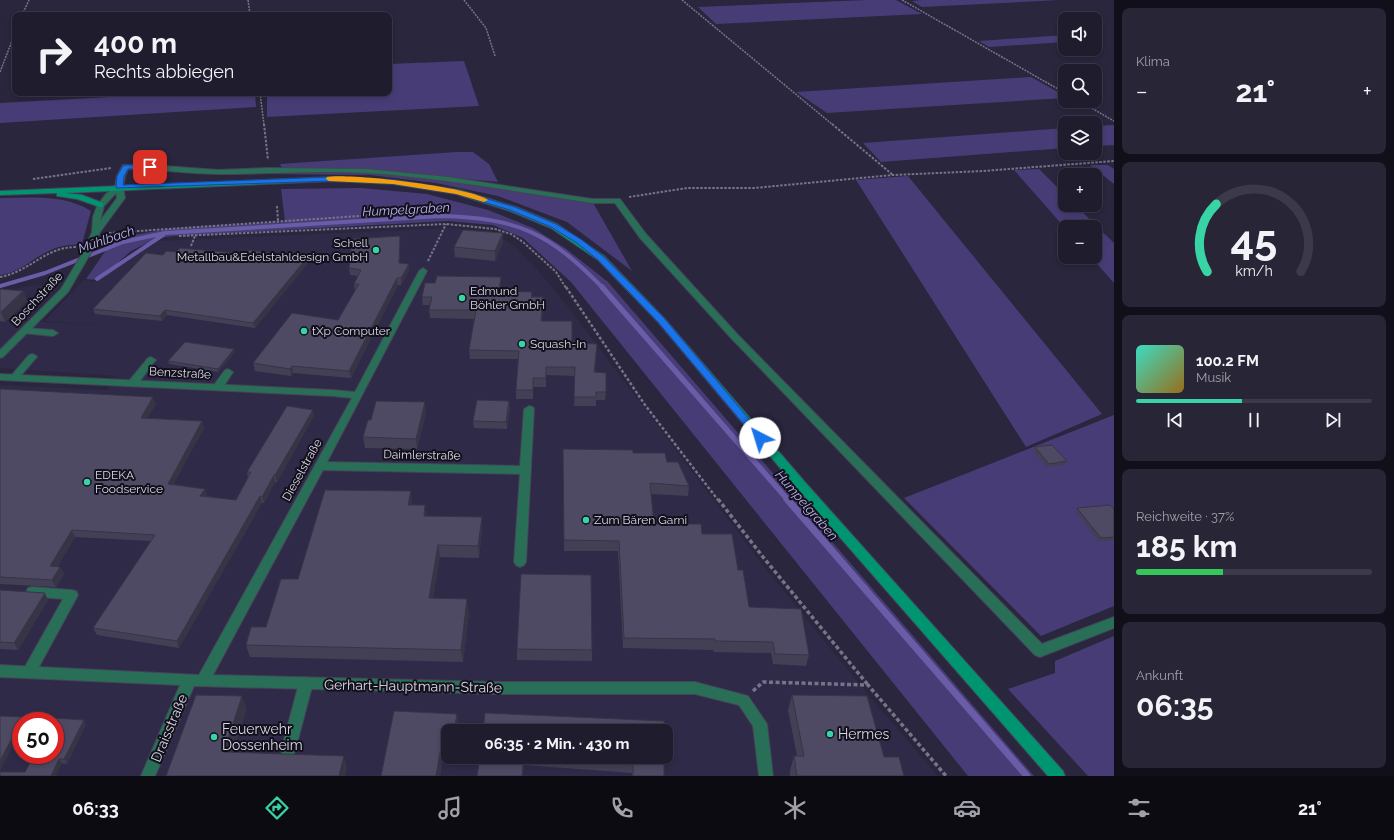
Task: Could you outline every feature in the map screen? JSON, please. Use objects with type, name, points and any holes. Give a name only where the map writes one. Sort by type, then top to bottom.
[{"type":"main road","points":[[0,193],[332,179],[393,182],[457,192],[513,209],[554,226],[601,258],[661,320],[800,484],[1058,776]]},
{"type":"main road","points":[[44,191],[79,197],[100,205]]},
{"type":"street","points":[[126,167],[156,167],[218,172],[268,170],[367,171],[448,179],[592,201],[617,201],[642,236],[735,337],[1040,652],[1114,622]]},
{"type":"street","name":"Boschstraße","points":[[0,355],[65,290],[82,262],[96,234],[121,198],[119,187],[121,176],[126,167]]},
{"type":"street","points":[[100,205],[105,197],[119,187]]},
{"type":"street","name":"Boschstraße","points":[[96,234],[96,224],[100,205]]},
{"type":"street","name":"Dieselstraße","points":[[196,681],[358,396],[423,271]]},
{"type":"street","points":[[25,331],[53,333]]},
{"type":"street","points":[[14,378],[32,357]]},
{"type":"street","points":[[133,384],[151,360]]},
{"type":"street","points":[[218,387],[228,372]]},
{"type":"street","name":"Benzstraße","points":[[0,377],[333,393],[358,396]]},
{"type":"street","points":[[520,562],[528,409]]},
{"type":"street","name":"Daimlerstraße","points":[[319,466],[524,470]]},
{"type":"street","points":[[16,591],[72,594],[29,672]]},
{"type":"street","name":"Gerhart-Hauptmann-Straße","points":[[0,671],[196,681],[495,688],[694,688],[743,700]]},
{"type":"street","name":"Draisstraße","points":[[148,776],[196,681]]},
{"type":"street","points":[[288,751],[306,683]]},
{"type":"street","points":[[743,700],[760,724],[766,776]]},
{"type":"path","points":[[23,12],[29,0]]},
{"type":"path","points":[[248,0],[250,12]]},
{"type":"path","points":[[464,0],[486,28],[495,56]]},
{"type":"path","points":[[682,0],[893,175]]},
{"type":"path","points":[[902,0],[1058,89]]},
{"type":"path","points":[[0,72],[12,41]]},
{"type":"path","points":[[260,96],[269,166],[268,170]]},
{"type":"path","points":[[1091,108],[1114,121]]},
{"type":"path","points":[[617,201],[636,195],[688,188],[754,188],[893,175],[983,171],[1114,161]]},
{"type":"path","points":[[31,180],[105,168],[126,167]]},
{"type":"path","points":[[278,206],[278,221]]},
{"type":"path","points":[[96,234],[136,230],[404,213]]},
{"type":"path","points":[[423,271],[446,224]]},
{"type":"path","points":[[179,236],[446,224],[495,228],[510,234],[523,242],[556,272],[645,405],[763,556],[868,685],[946,776]]},
{"type":"path","points":[[191,246],[195,236]]},
{"type":"path","points":[[0,277],[14,275],[29,268],[52,251],[65,247],[90,247]]},
{"type":"path","points":[[743,700],[763,682],[868,685]]},
{"type":"shaded area","points":[[896,0],[922,14],[716,24],[698,7]]},
{"type":"shaded area","points":[[1060,0],[922,7],[912,1]]},
{"type":"shaded area","points":[[1058,35],[1058,42],[989,47],[979,41]]},
{"type":"shaded area","points":[[464,61],[479,106],[267,117],[267,96],[392,96],[392,64]]},
{"type":"shaded area","points":[[1031,77],[1058,92],[1058,98],[827,113],[796,92]]},
{"type":"shaded area","points":[[128,96],[255,96],[256,107],[0,123],[0,103]]},
{"type":"shaded area","points":[[1114,125],[1114,145],[1102,146],[1102,126]]},
{"type":"shaded area","points":[[1058,129],[1058,149],[881,162],[863,143]]},
{"type":"shaded area","points":[[473,152],[489,164],[498,182],[367,170],[282,168],[280,164]]},
{"type":"shaded area","points":[[1090,165],[1108,165],[1114,169],[1114,184],[1102,174],[1102,168],[1094,168]]},
{"type":"shaded area","points":[[1039,169],[1058,188],[1058,212],[1082,212],[1090,220],[1058,220],[1014,170]]},
{"type":"shaded area","points":[[268,170],[367,171],[448,179],[592,201],[632,271],[567,222],[498,196],[436,183],[370,175],[272,174]]},
{"type":"shaded area","points":[[908,176],[1102,414],[1026,447],[856,180]]},
{"type":"shaded area","points":[[361,188],[427,194],[488,210],[533,228],[565,248],[608,282],[1034,776],[968,776],[571,282],[523,238],[493,225],[448,221],[174,236],[157,238],[131,251],[98,280],[86,279],[113,240],[118,238],[168,229],[285,222],[281,189]]},
{"type":"shaded area","points":[[0,198],[59,199],[91,211],[82,244],[55,248],[15,271],[0,275]]},
{"type":"shaded area","points":[[452,228],[470,230],[503,239],[514,246],[543,276],[570,309],[758,559],[869,696],[938,776],[0,776],[0,385],[107,390],[118,376],[0,368],[0,292],[33,285],[57,287],[26,321],[99,325],[45,321],[84,280],[95,282],[159,241]]},
{"type":"shaded area","points":[[1102,231],[1114,243],[1114,283],[1097,264],[1102,264]]},
{"type":"shaded area","points":[[1114,415],[1114,606],[1041,636],[904,498]]},
{"type":"shaded area","points":[[1114,636],[1114,776],[1088,776],[1008,689],[1055,673],[1055,661]]},
{"type":"building","points":[[463,230],[503,233],[495,251],[454,247]]},
{"type":"building","points":[[400,236],[399,263],[409,264],[401,278],[397,278],[349,371],[292,366],[290,369],[253,363],[292,313],[338,320],[359,284],[354,284],[361,270],[349,268],[352,239]]},
{"type":"building","points":[[180,248],[246,254],[249,250],[307,258],[253,323],[165,310],[160,316],[93,309],[146,253],[163,255],[166,251],[176,252]]},
{"type":"building","points":[[437,276],[501,277],[499,291],[532,292],[531,297],[543,297],[541,321],[572,321],[572,343],[597,344],[594,372],[606,373],[606,392],[596,392],[596,397],[574,397],[575,367],[546,367],[546,378],[533,378],[533,390],[516,390],[519,351],[469,350],[476,310],[429,310],[432,297],[422,297],[425,283],[435,283]]},
{"type":"building","points":[[0,289],[23,291],[0,312]]},
{"type":"building","points":[[185,342],[234,349],[218,369],[168,361]]},
{"type":"building","points":[[0,389],[153,397],[141,418],[202,421],[168,484],[205,489],[200,496],[236,500],[251,472],[247,472],[287,406],[313,410],[262,497],[260,496],[177,641],[93,628],[155,535],[72,530],[50,566],[60,567],[52,580],[0,577]]},
{"type":"building","points":[[477,400],[509,401],[506,422],[473,421]]},
{"type":"building","points":[[376,401],[425,402],[416,439],[363,437],[368,420],[371,420]]},
{"type":"building","points":[[1052,445],[1067,461],[1049,464],[1035,447]]},
{"type":"building","points":[[563,449],[633,450],[633,453],[665,453],[667,462],[678,462],[689,486],[650,483],[654,524],[701,524],[702,534],[732,534],[738,570],[743,570],[749,607],[801,609],[809,655],[775,654],[773,642],[715,641],[715,639],[624,638],[619,541],[564,540]]},
{"type":"building","points":[[325,490],[411,491],[408,505],[425,505],[424,516],[482,517],[478,546],[438,545],[429,598],[467,599],[461,650],[246,645],[251,627],[266,627],[281,579],[298,579]]},
{"type":"building","points":[[1110,505],[1114,509],[1114,537],[1101,538],[1077,508]]},
{"type":"building","points":[[521,574],[591,575],[592,650],[517,649]]},
{"type":"building","points":[[0,590],[45,593],[14,643],[0,642]]},
{"type":"building","name":"Feuerwehr Dossenheim","points":[[196,695],[242,696],[224,752],[344,756],[339,776],[166,776]]},
{"type":"building","points":[[792,695],[867,696],[884,757],[899,757],[904,776],[797,776],[794,756],[804,756]]},
{"type":"building","points":[[394,711],[457,714],[455,724],[441,724],[441,748],[436,776],[381,776]]},
{"type":"building","points":[[485,713],[664,721],[664,724],[484,724]]},
{"type":"building","points":[[0,716],[12,717],[12,738],[0,761]]},
{"type":"building","points":[[64,719],[84,720],[64,759]]},
{"type":"building","points":[[29,764],[57,764],[51,776],[0,776],[0,772],[25,772]]},
{"type":"building","points":[[479,764],[523,764],[522,776],[477,776]]},
{"type":"building","points":[[617,764],[664,764],[664,776],[633,776],[633,765]]},
{"type":"waterway","name":"Humpelgraben","points":[[0,286],[45,273],[123,242],[165,233],[441,216],[492,220],[531,232],[566,254],[602,287]]},
{"type":"waterway","name":"Mühlbach","points":[[97,279],[163,235]]},
{"type":"waterway","name":"Humpelgraben","points":[[602,287],[788,500]]},
{"type":"waterway","name":"Humpelgraben","points":[[787,499],[1027,776]]},
{"type":"slow traffic","points":[[329,179],[393,182],[457,192],[484,200]]},
{"type":"place","name":"Schell Metallbau&Edelstahldesign GmbH","points":[[376,250]]},
{"type":"place","name":"Edmund Böhler GmbH","points":[[462,298]]},
{"type":"place","name":"tXp Computer","points":[[304,331]]},
{"type":"place","name":"Squash-In","points":[[522,344]]},
{"type":"place","name":"EDEKA Foodservice","points":[[87,482]]},
{"type":"place","name":"Zum Bären Garni","points":[[586,520]]},
{"type":"place","name":"Hermes","points":[[830,734]]},
{"type":"place","name":"Feuerwehr Dossenheim","points":[[214,737]]},
{"type":"route","points":[[150,167],[126,167],[121,176],[119,187],[332,179],[393,182],[457,192],[513,209],[554,226],[601,258],[661,320],[760,438]]}]
